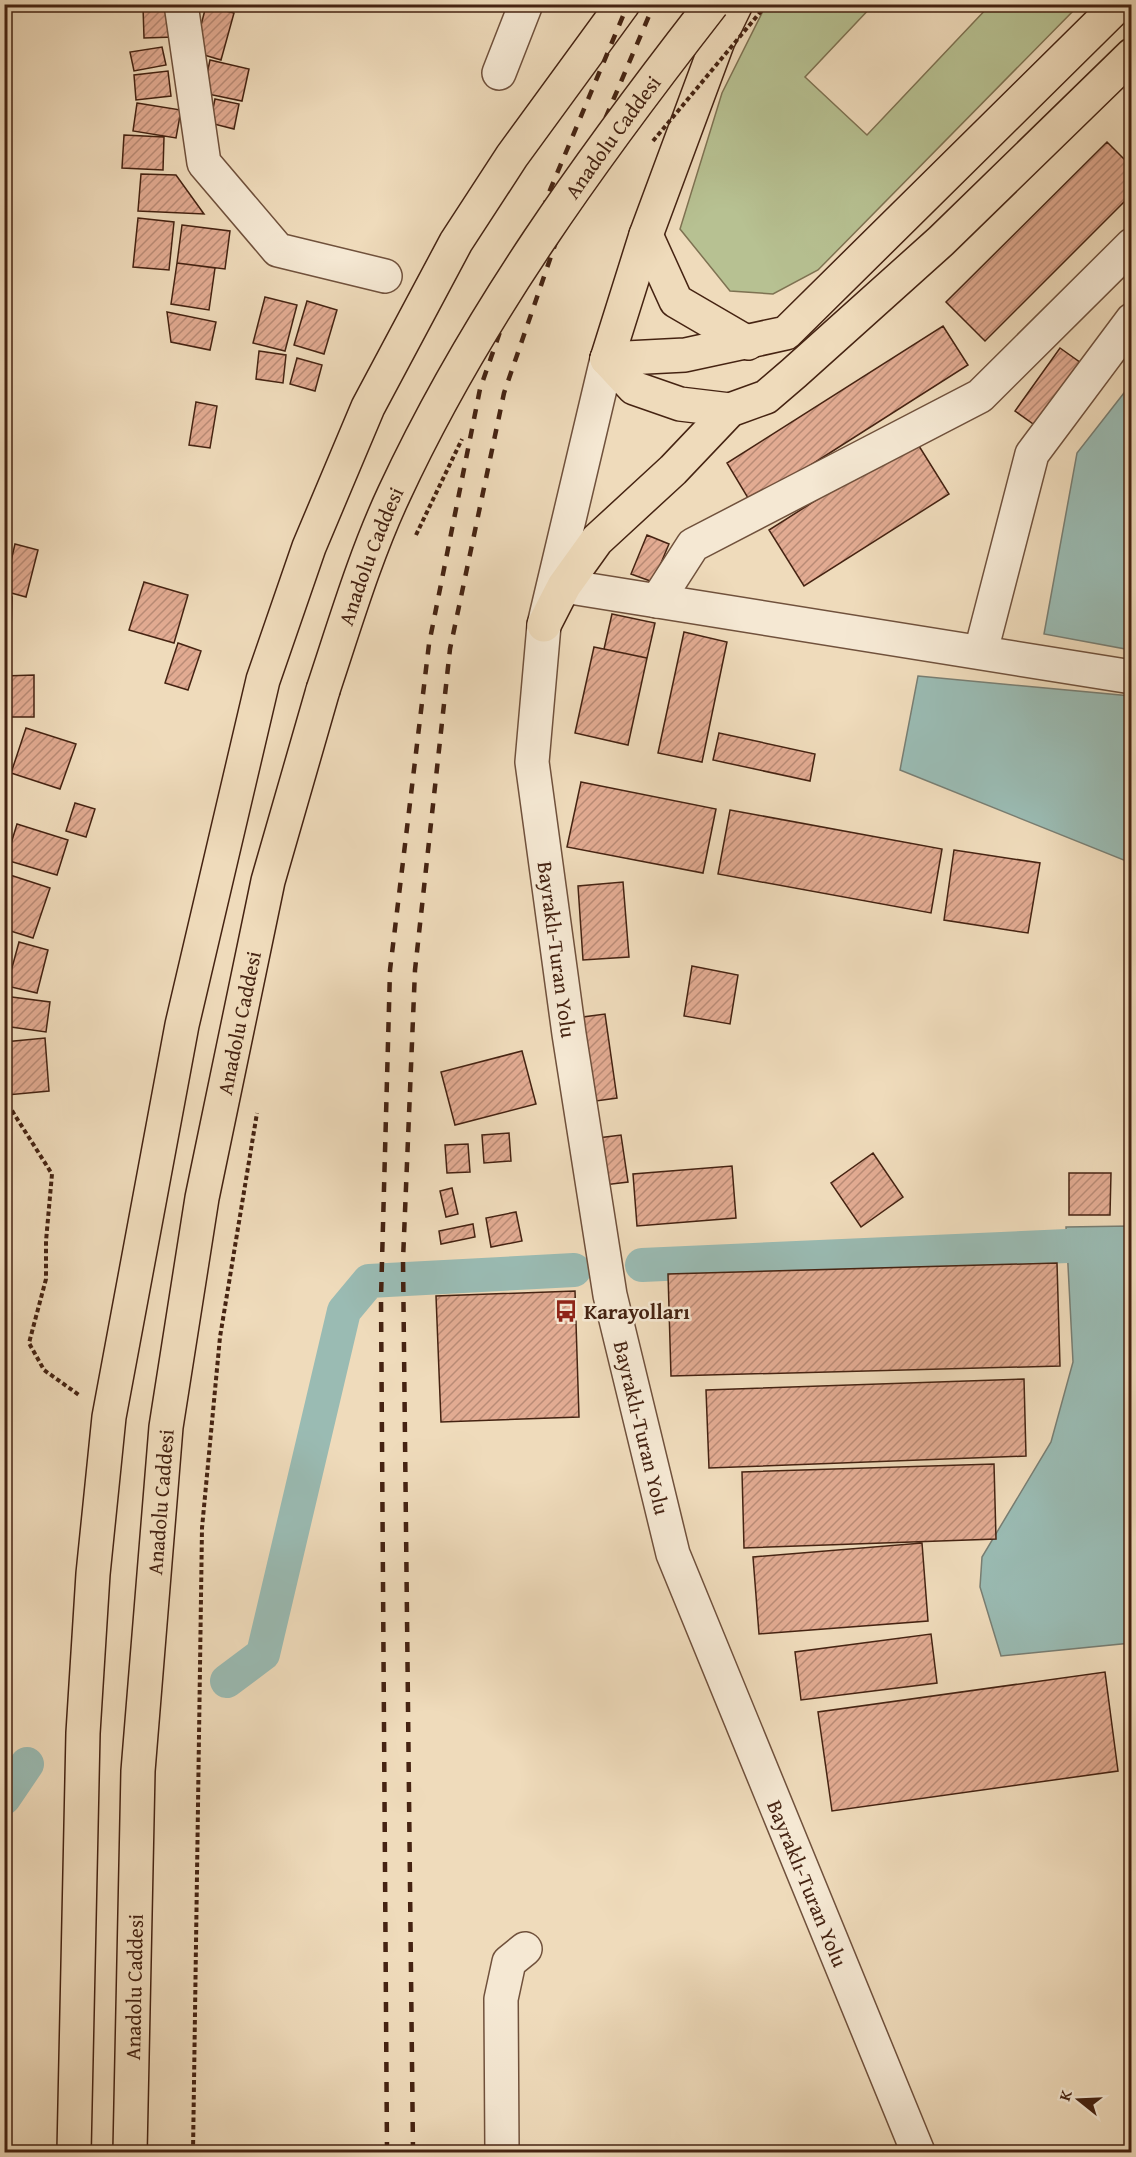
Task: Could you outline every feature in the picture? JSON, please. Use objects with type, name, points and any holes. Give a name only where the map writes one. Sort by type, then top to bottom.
[{"type":"main road","points":[[74,2152],[83,1733],[93,1574],[109,1417],[182,1025],[263,680],[309,547],[368,407],[450,252],[512,156],[624,4]]},
{"type":"main road","name":"Anadolu Caddesi","points":[[130,2152],[138,1770],[166,1427],[202,1198],[268,880],[323,690],[361,578],[393,495],[441,399],[552,217],[712,4]]},
{"type":"main road","points":[[607,359],[646,236],[718,41],[736,4]]},
{"type":"main road","points":[[607,359],[685,355],[786,333],[1119,4]]},
{"type":"main road","points":[[544,625],[564,586],[597,540],[673,470],[730,410],[766,397],[794,373],[941,242],[1131,55]]},
{"type":"main road","points":[[646,236],[676,301],[748,343]]},
{"type":"main road","points":[[607,359],[634,388],[680,404],[730,410]]},
{"type":"street","points":[[181,4],[204,163],[278,250],[385,276]]},
{"type":"street","points":[[500,73],[526,4]]},
{"type":"street","points":[[657,601],[693,545],[980,396],[1131,245]]},
{"type":"street","points":[[981,651],[1032,454],[1131,320]]},
{"type":"street","name":"Bayraklı-Turan Yolu","points":[[607,359],[544,625],[532,762],[610,1295],[673,1554],[918,2152]]},
{"type":"street","points":[[564,586],[981,651],[1131,677]]},
{"type":"street","points":[[502,2152],[501,1999],[509,1962],[525,1949]]},
{"type":"path","points":[[652,142],[767,4]]},
{"type":"path","points":[[415,536],[467,429]]},
{"type":"path","points":[[4,1098],[52,1174],[46,1241],[46,1279],[29,1343],[44,1370],[109,1417]]},
{"type":"path","points":[[193,2152],[202,1528],[220,1337],[257,1112]]},
{"type":"green space","points":[[766,5],[873,5],[805,77],[867,135],[990,5],[1079,5],[818,270],[773,294],[730,291],[680,229],[722,93]]},
{"type":"water","points":[[1131,384],[1131,650],[1044,634],[1077,453]]},
{"type":"water","points":[[918,676],[1131,696],[1131,863],[900,770]]},
{"type":"water","points":[[1131,1226],[1131,1643],[1001,1656],[980,1587],[982,1557],[1051,1442],[1073,1362],[1066,1227]]},
{"type":"building","points":[[172,5],[174,37],[144,38],[143,7]]},
{"type":"building","points":[[206,6],[234,13],[221,60],[194,52]]},
{"type":"building","points":[[162,47],[166,65],[134,71],[130,52]]},
{"type":"building","points":[[210,60],[249,69],[242,101],[203,93]]},
{"type":"building","points":[[168,71],[171,96],[136,100],[134,75]]},
{"type":"building","points":[[215,99],[239,104],[234,129],[210,123]]},
{"type":"building","points":[[137,103],[181,110],[176,138],[133,131]]},
{"type":"building","points":[[124,135],[164,137],[163,170],[122,168]]},
{"type":"building","points":[[1107,142],[1132,167],[1132,194],[985,341],[946,302]]},
{"type":"building","points":[[141,174],[176,175],[204,214],[138,211]]},
{"type":"building","points":[[138,218],[174,222],[169,270],[133,267]]},
{"type":"building","points":[[182,225],[230,231],[225,269],[177,263]]},
{"type":"building","points":[[177,263],[215,268],[209,310],[171,304]]},
{"type":"building","points":[[265,297],[297,305],[285,351],[253,343]]},
{"type":"building","points":[[307,301],[337,310],[324,354],[294,345]]},
{"type":"building","points":[[167,312],[216,322],[210,350],[171,342]]},
{"type":"building","points":[[943,326],[968,365],[751,503],[727,463]]},
{"type":"building","points":[[1060,348],[1081,363],[1036,426],[1015,411]]},
{"type":"building","points":[[259,351],[286,355],[283,383],[256,379]]},
{"type":"building","points":[[297,358],[322,365],[315,391],[290,384]]},
{"type":"building","points":[[196,402],[217,406],[210,448],[189,445]]},
{"type":"building","points":[[914,438],[949,494],[804,586],[769,530]]},
{"type":"building","points":[[4,462],[11,529],[4,530]]},
{"type":"building","points":[[647,535],[669,544],[653,582],[631,574]]},
{"type":"building","points":[[15,544],[38,550],[26,597],[4,591]]},
{"type":"building","points":[[144,582],[188,595],[174,643],[129,630]]},
{"type":"building","points":[[4,597],[12,597],[11,633],[4,633]]},
{"type":"building","points":[[612,614],[655,623],[647,658],[604,649]]},
{"type":"building","points":[[684,632],[727,642],[702,762],[658,753]]},
{"type":"building","points":[[178,643],[201,651],[188,690],[165,683]]},
{"type":"building","points":[[594,647],[647,658],[628,745],[575,733]]},
{"type":"building","points":[[34,675],[34,717],[4,717],[4,676]]},
{"type":"building","points":[[26,728],[76,744],[60,789],[11,773]]},
{"type":"building","points":[[719,733],[815,754],[810,781],[713,760]]},
{"type":"building","points":[[581,782],[716,809],[703,873],[567,847]]},
{"type":"building","points":[[75,803],[95,809],[86,837],[66,831]]},
{"type":"building","points":[[730,810],[942,849],[931,913],[718,874]]},
{"type":"building","points":[[17,824],[68,840],[57,875],[6,860]]},
{"type":"building","points":[[954,850],[1040,863],[1028,933],[944,920]]},
{"type":"building","points":[[4,873],[50,888],[33,938],[4,929]]},
{"type":"building","points":[[623,882],[629,957],[583,960],[578,886]]},
{"type":"building","points":[[19,942],[48,950],[37,993],[7,986]]},
{"type":"building","points":[[692,966],[738,975],[730,1024],[684,1016]]},
{"type":"building","points":[[4,996],[50,1002],[46,1032],[4,1026]]},
{"type":"building","points":[[605,1014],[617,1098],[596,1101],[583,1017]]},
{"type":"building","points":[[45,1038],[49,1091],[7,1095],[4,1042]]},
{"type":"building","points":[[522,1051],[536,1104],[455,1125],[441,1072]]},
{"type":"building","points":[[509,1133],[511,1161],[484,1163],[482,1135]]},
{"type":"building","points":[[621,1135],[628,1182],[604,1185],[598,1138]]},
{"type":"building","points":[[468,1144],[470,1172],[447,1173],[445,1145]]},
{"type":"building","points":[[873,1153],[903,1197],[861,1227],[831,1183]]},
{"type":"building","points":[[732,1166],[736,1218],[637,1226],[633,1174]]},
{"type":"building","points":[[1069,1173],[1111,1173],[1110,1215],[1069,1215]]},
{"type":"building","points":[[452,1188],[458,1214],[446,1217],[440,1191]]},
{"type":"building","points":[[516,1212],[522,1241],[491,1247],[486,1218]]},
{"type":"building","points":[[473,1224],[475,1237],[441,1244],[439,1231]]},
{"type":"building","points":[[1057,1263],[1060,1366],[671,1376],[668,1274]]},
{"type":"building","points":[[575,1291],[579,1417],[441,1422],[436,1296]]},
{"type":"building","points":[[1024,1379],[1026,1456],[709,1468],[706,1390]]},
{"type":"building","points":[[994,1464],[996,1539],[744,1548],[742,1472]]},
{"type":"building","points":[[922,1543],[928,1621],[759,1634],[753,1557]]},
{"type":"building","points":[[931,1634],[937,1683],[801,1700],[795,1652]]},
{"type":"building","points":[[1105,1672],[1118,1771],[832,1811],[818,1712]]},
{"type":"waterway","points":[[642,1265],[1067,1246]]},
{"type":"waterway","points":[[227,1681],[263,1654],[344,1311],[369,1281],[574,1270]]},
{"type":"waterway","points":[[4,1798],[27,1764]]},
{"type":"railway","points":[[387,2152],[381,1298],[390,970],[429,644],[480,389],[548,195],[628,4]]},
{"type":"railway","points":[[413,2152],[403,1260],[415,970],[450,649],[504,393],[569,204],[654,4]]},
{"type":"place","name":"Karayolları","points":[[566,1311]]}]
